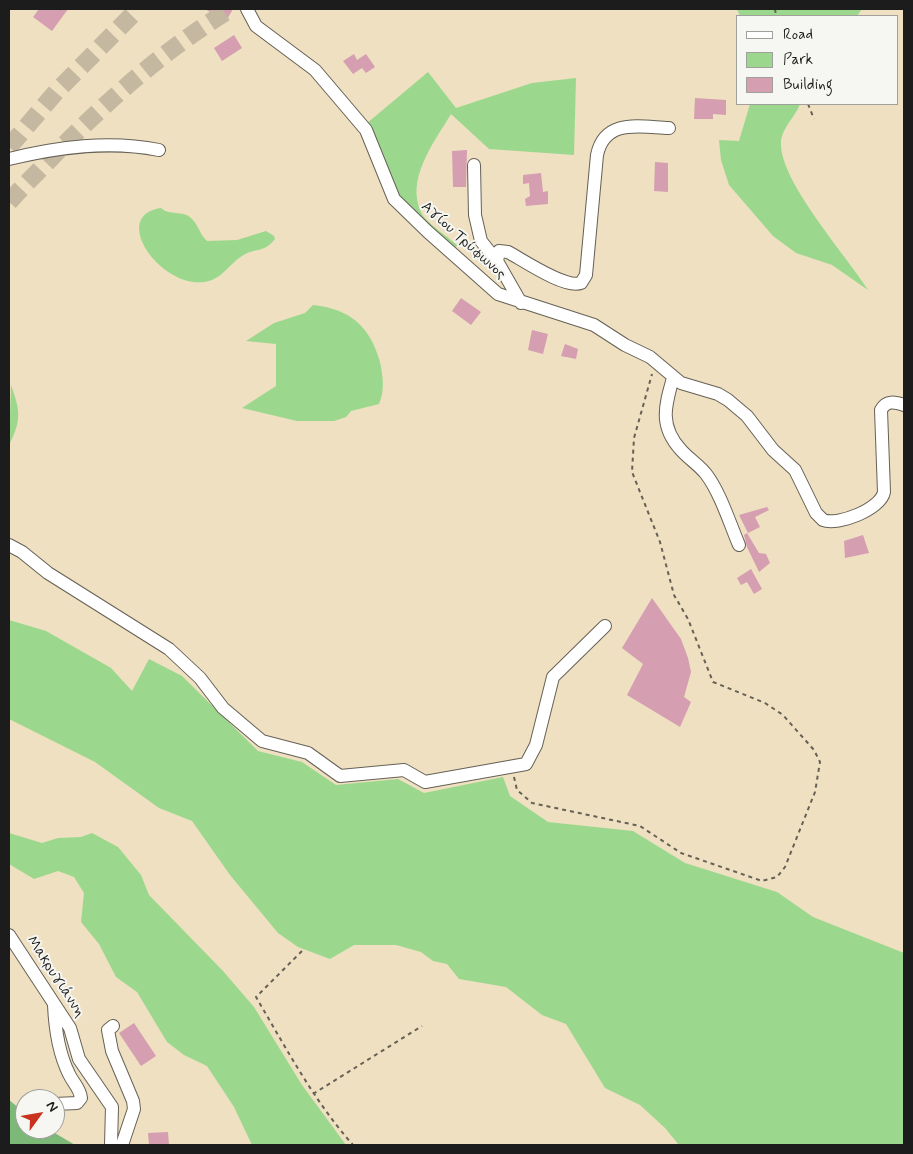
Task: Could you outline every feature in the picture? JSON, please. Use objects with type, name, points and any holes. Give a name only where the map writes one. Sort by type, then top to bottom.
[{"type":"street","name":"Αγίου Τρύφωνος","points":[[247,9],[256,26],[315,70],[366,130],[394,199],[498,294],[521,303],[587,321],[655,361],[674,378],[691,388],[722,396],[737,407],[773,450],[795,470],[818,516],[823,520],[831,522],[874,507],[882,500],[884,492],[881,410],[891,402],[904,405]]},
{"type":"street","points":[[497,261],[499,251],[508,252],[564,281],[576,284],[583,281],[586,275],[597,154],[600,142],[616,128],[669,128]]},
{"type":"street","points":[[9,159],[90,145],[134,145],[159,150]]},
{"type":"street","points":[[474,165],[475,215],[481,241],[497,261],[521,303]]},
{"type":"street","points":[[674,378],[664,415],[668,428],[681,450],[709,479],[739,545]]},
{"type":"street","points":[[9,545],[22,552],[48,573],[169,649],[200,678],[223,708],[262,741],[308,752],[340,776],[404,770],[425,782],[511,765],[526,764],[536,745],[553,677],[605,626]]},
{"type":"street","name":"Μακρυγιάννη","points":[[9,935],[70,1028],[80,1059],[112,1107],[111,1145]]},
{"type":"street","points":[[54,1003],[64,1060],[69,1075],[80,1092],[81,1098],[81,1101],[65,1104]]},
{"type":"street","points":[[113,1026],[108,1030],[112,1051],[133,1101],[134,1109],[122,1145]]},
{"type":"path","points":[[808,105],[814,119]]},
{"type":"path","points":[[511,765],[516,790],[532,803],[640,826],[681,854],[762,881],[776,877],[785,867],[815,792],[820,762],[814,750],[783,715],[765,704],[713,682],[688,619],[674,595],[660,542],[632,472],[634,438],[655,361]]},
{"type":"path","points":[[302,951],[256,997],[313,1094],[331,1120],[353,1145]]},
{"type":"path","points":[[313,1094],[422,1026]]},
{"type":"green space","points":[[737,9],[862,9],[858,15],[740,15]]},
{"type":"green space","points":[[428,72],[456,108],[532,83],[576,78],[574,155],[489,149],[451,114],[424,161],[419,175],[417,201],[425,218],[457,245],[454,253],[396,198],[366,124]]},
{"type":"green space","points":[[750,105],[800,105],[781,139],[784,161],[803,199],[868,290],[832,265],[796,253],[773,236],[729,185],[721,160],[719,140],[739,141]]},
{"type":"green space","points":[[161,208],[168,212],[188,216],[193,220],[207,241],[237,240],[266,231],[274,236],[275,239],[267,247],[242,256],[216,278],[195,282],[177,277],[162,267],[149,253],[141,239],[139,225],[146,214]]},
{"type":"green space","points":[[313,305],[326,307],[348,315],[371,338],[382,373],[383,389],[379,404],[351,411],[346,417],[334,421],[297,421],[242,408],[276,386],[276,344],[246,341],[274,323],[305,313]]},
{"type":"green space","points":[[11,385],[18,408],[18,422],[9,445]]},
{"type":"green space","points":[[9,620],[46,631],[111,668],[132,691],[149,659],[182,676],[258,751],[302,762],[336,785],[398,779],[424,793],[503,777],[510,796],[548,822],[633,831],[685,863],[777,892],[813,917],[904,953],[904,1145],[679,1145],[665,1128],[640,1105],[605,1088],[566,1024],[542,1015],[506,987],[459,979],[447,964],[433,961],[421,952],[396,945],[354,945],[330,959],[298,947],[278,933],[230,875],[192,821],[159,808],[95,762],[9,719]]},
{"type":"green space","points":[[9,833],[42,843],[58,838],[81,837],[92,833],[118,847],[141,875],[149,895],[223,971],[254,1007],[302,1085],[346,1145],[252,1145],[234,1107],[207,1066],[184,1055],[167,1042],[137,992],[116,977],[99,944],[81,922],[84,893],[74,877],[58,871],[34,879],[9,864]]},
{"type":"green space","points":[[9,1100],[15,1105],[15,1139],[65,1139],[75,1145],[9,1145]]},
{"type":"building","points":[[39,9],[68,9],[52,31],[33,17]]},
{"type":"building","points":[[205,9],[233,9],[226,21]]},
{"type":"building","points":[[234,35],[242,48],[222,61],[214,48]]},
{"type":"building","points":[[354,54],[357,60],[366,54],[375,67],[366,73],[362,68],[353,74],[343,61]]},
{"type":"building","points":[[695,98],[726,100],[726,115],[713,114],[713,119],[694,119]]},
{"type":"building","points":[[467,150],[466,187],[453,187],[452,151]]},
{"type":"building","points":[[655,162],[668,163],[668,192],[654,191]]},
{"type":"building","points":[[541,173],[543,192],[548,191],[548,204],[526,206],[525,199],[530,196],[529,183],[523,184],[523,175]]},
{"type":"building","points":[[461,298],[481,312],[471,325],[452,311]]},
{"type":"building","points":[[532,330],[548,334],[543,354],[528,350]]},
{"type":"building","points":[[565,344],[578,349],[576,359],[561,356]]},
{"type":"building","points":[[767,507],[769,510],[755,517],[760,527],[748,533],[739,515]]},
{"type":"building","points":[[747,533],[759,553],[766,554],[770,563],[759,572],[747,547],[744,535]]},
{"type":"building","points":[[863,535],[869,553],[845,558],[844,541]]},
{"type":"building","points":[[751,569],[762,589],[754,594],[747,582],[741,585],[737,578]]},
{"type":"building","points":[[652,598],[681,639],[688,658],[691,672],[684,697],[691,702],[680,727],[627,695],[643,664],[622,648]]},
{"type":"building","points":[[134,1023],[156,1056],[141,1066],[119,1033]]},
{"type":"building","points":[[168,1132],[169,1145],[149,1145],[148,1133]]},
{"type":"tunnel","points":[[9,147],[56,92],[138,9]]},
{"type":"tunnel","points":[[9,202],[116,95],[160,58],[231,9]]}]
